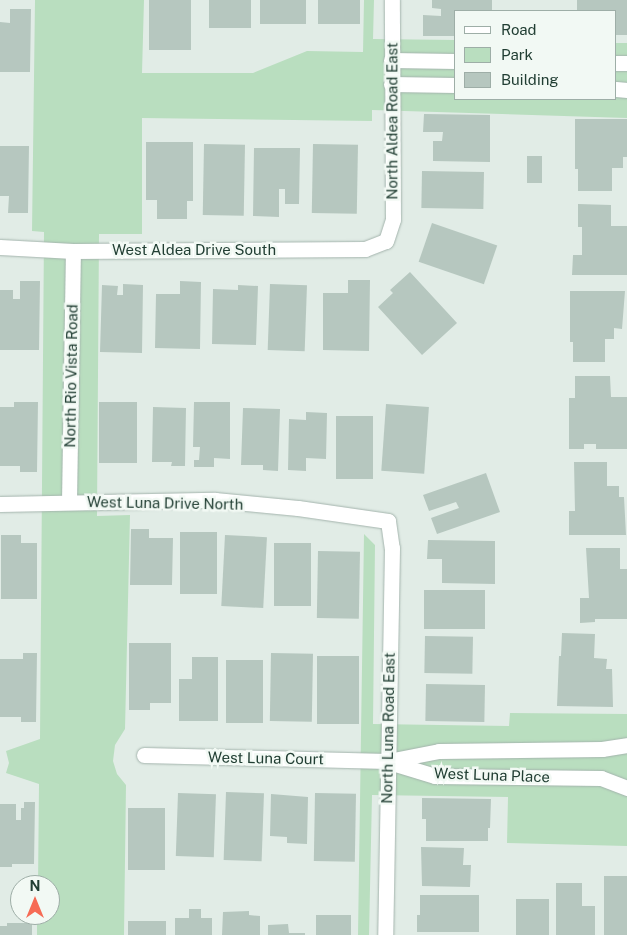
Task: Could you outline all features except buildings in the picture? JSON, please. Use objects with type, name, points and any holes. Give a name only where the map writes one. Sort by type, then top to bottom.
[{"type":"street","name":"North Aldea Road East","points":[[386,241],[392,219],[392,0]]},
{"type":"street","points":[[391,60],[454,61]]},
{"type":"street","points":[[391,84],[454,85]]},
{"type":"street","name":"West Aldea Drive South","points":[[0,247],[73,251],[365,249],[386,241]]},
{"type":"street","name":"North Rio Vista Road","points":[[69,502],[73,251]]},
{"type":"street","name":"West Luna Drive North","points":[[0,504],[215,500],[298,508],[388,521]]},
{"type":"street","name":"North Luna Road East","points":[[385,935],[392,548],[388,521]]},
{"type":"street","name":"West Luna Place","points":[[388,761],[439,751],[602,749],[627,745]]},
{"type":"street","name":"West Luna Court","points":[[144,756],[388,761]]},
{"type":"street","name":"West Luna Place","points":[[388,761],[435,776],[601,778],[627,788]]},
{"type":"green space","points":[[35,0],[144,0],[142,73],[253,73],[307,51],[363,52],[364,0],[374,0],[373,39],[454,40],[454,100],[617,100],[617,43],[627,43],[627,118],[372,110],[372,121],[142,118],[142,234],[99,234],[97,516],[130,515],[125,729],[115,745],[113,761],[117,774],[126,785],[124,935],[37,935],[37,925],[60,925],[60,875],[38,875],[39,784],[6,773],[9,763],[6,751],[40,739],[44,232],[32,231]]},
{"type":"green space","points":[[364,534],[375,545],[373,724],[509,726],[510,713],[627,714],[627,846],[507,843],[508,797],[372,795],[369,935],[358,935]]}]
